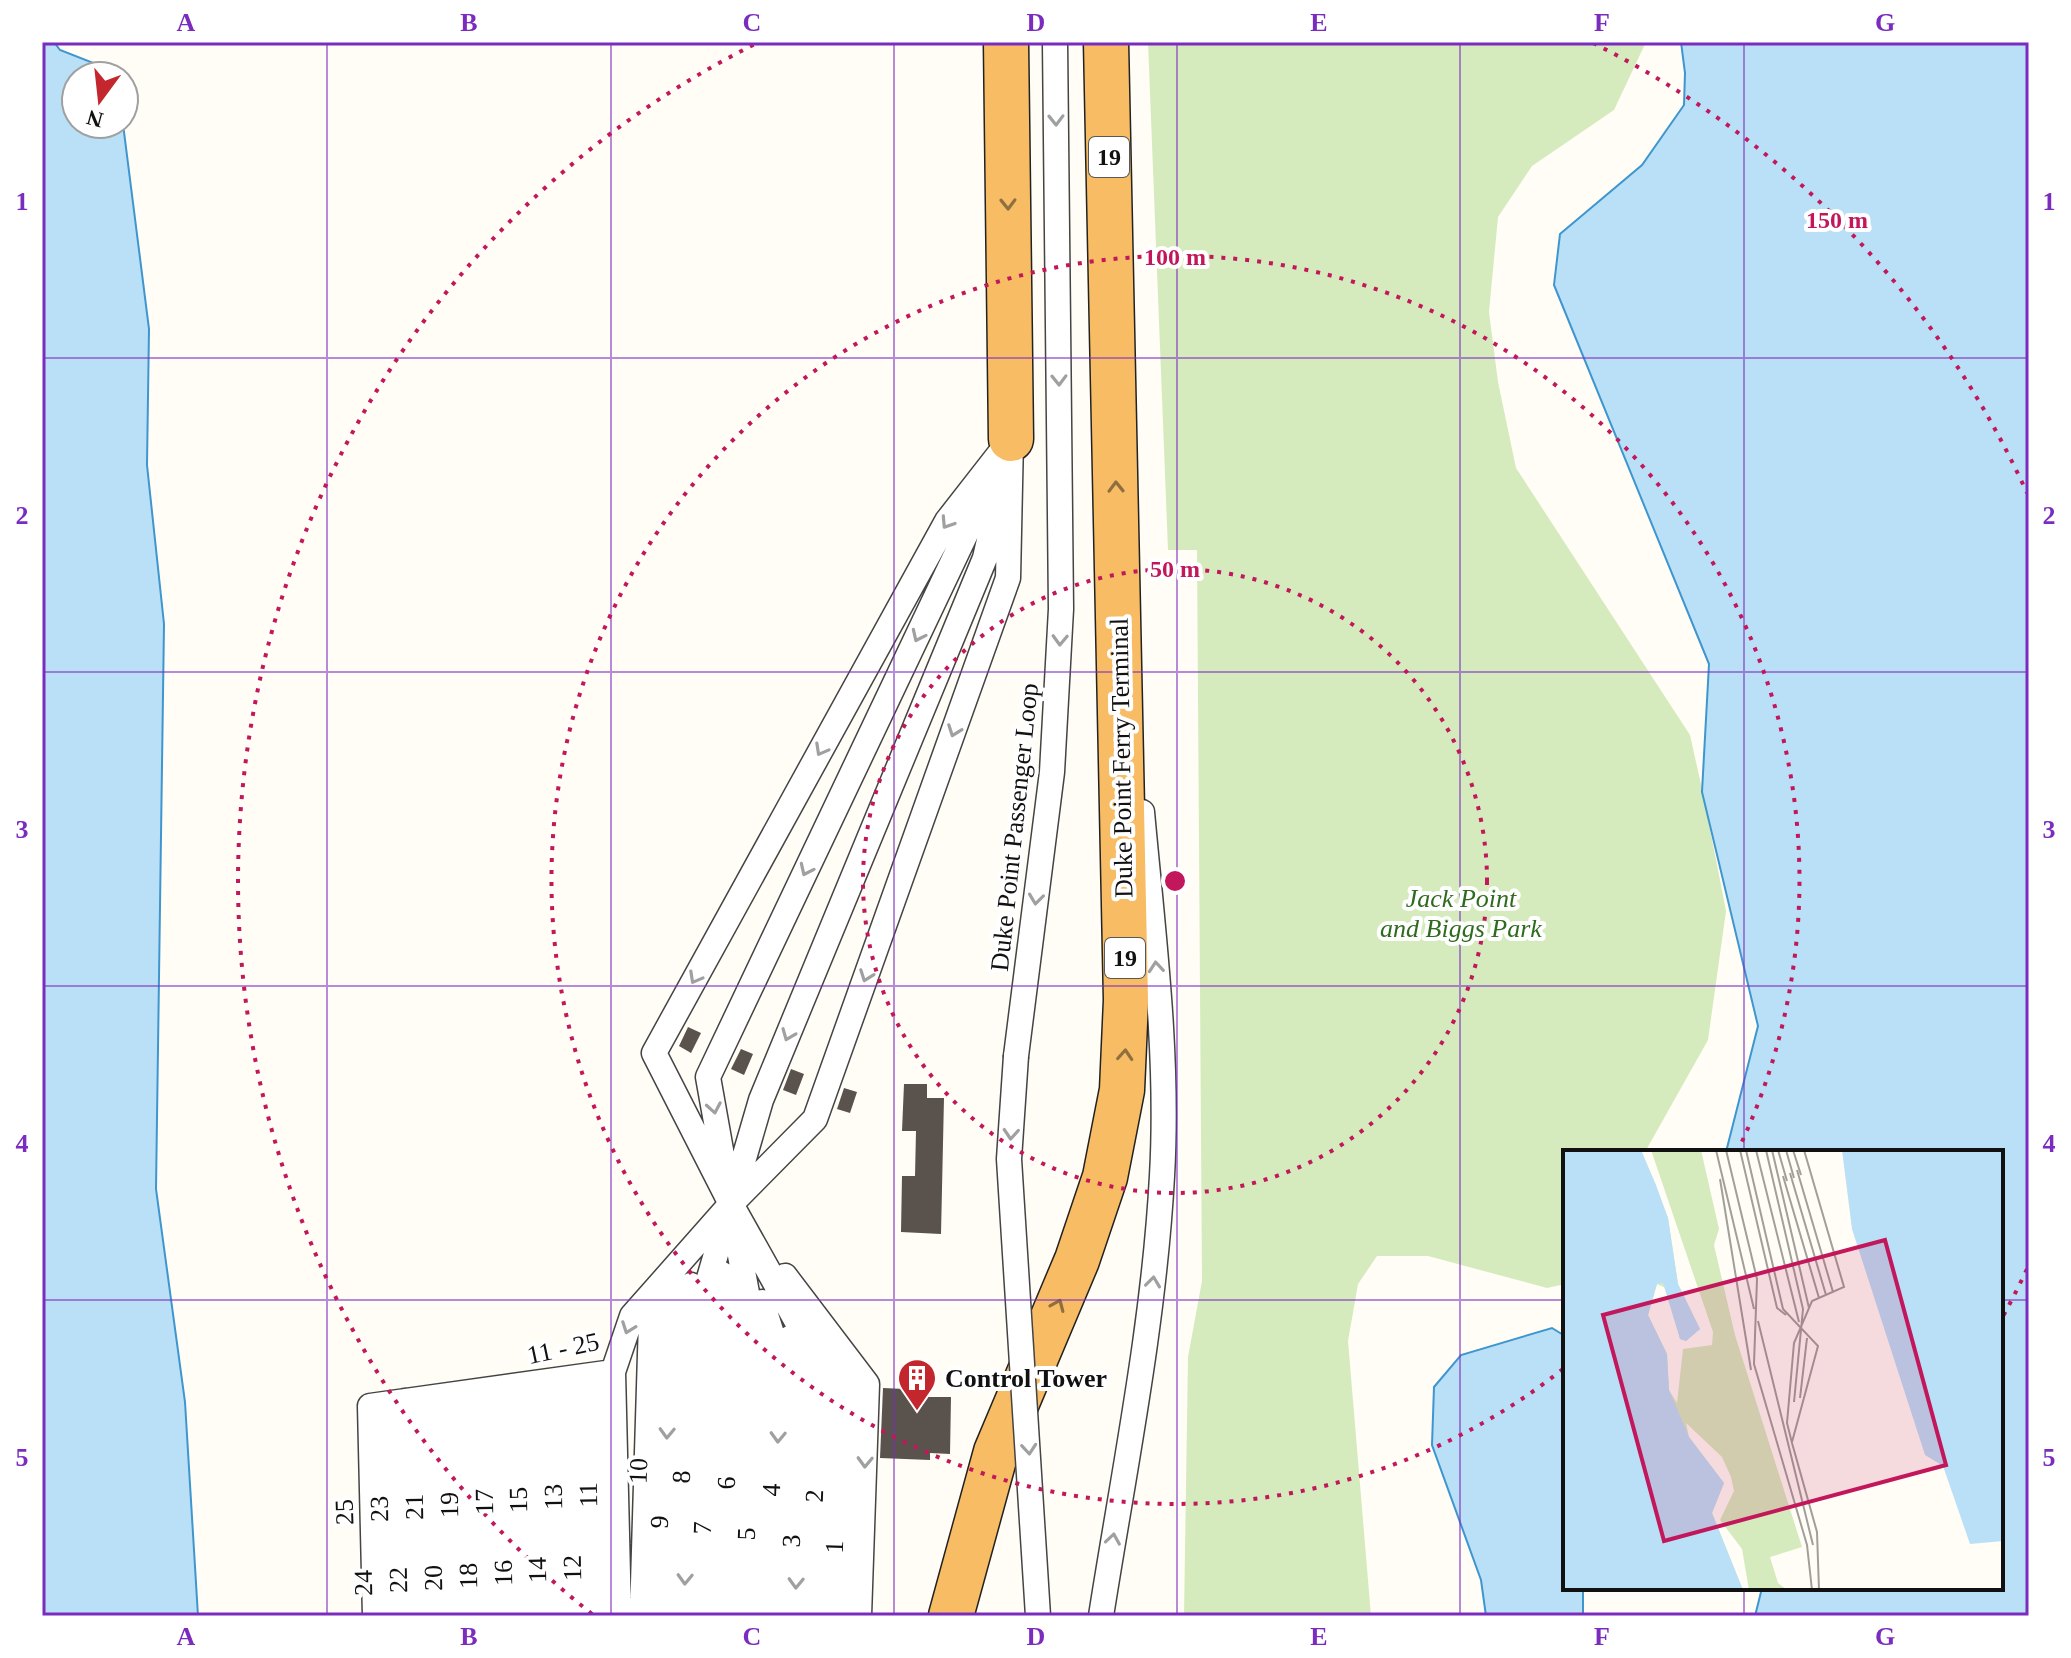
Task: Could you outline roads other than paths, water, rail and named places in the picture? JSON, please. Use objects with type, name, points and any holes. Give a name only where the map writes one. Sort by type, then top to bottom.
[{"type":"highway","points":[[1006,42],[1011,439]]},
{"type":"highway","name":"Duke Point Ferry Terminal","points":[[927,1616],[947,1542],[996,1452],[1093,1219],[1115,1135],[1122,1090],[1126,1000],[1106,42]]},
{"type":"highway","name":"Duke Point Ferry Terminal","points":[[951,1616],[996,1452]]},
{"type":"lane","name":"Duke Point Passenger Loop","points":[[1038,1616],[1036,1536],[1014,1276],[1009,1159],[1016,1056],[1059,691],[1061,609],[1055,42]]},
{"type":"lane","points":[[642,1616],[651,1321],[731,1204],[815,1119],[1008,578],[1011,439]]},
{"type":"lane","points":[[769,1356],[731,1204],[654,1053],[947,521],[1011,439]]},
{"type":"lane","points":[[769,1356],[731,1204],[761,1100],[985,558],[1011,439]]},
{"type":"lane","points":[[769,1356],[731,1204],[708,1077],[1011,439]]},
{"type":"lane","points":[[1101,1616],[1157,1252],[1164,1111],[1161,1016],[1117,551]]},
{"type":"lane","points":[[731,1204],[769,1356]]},
{"type":"lane","points":[[731,1204],[769,1356]]},
{"type":"lane","name":"11 - 25","points":[[491,1389],[632,1316],[731,1204]]},
{"type":"lane","name":"10","points":[[661,1616],[769,1356]]},
{"type":"lane","name":"9","points":[[683,1616],[769,1356]]},
{"type":"lane","name":"8","points":[[705,1616],[769,1356]]},
{"type":"lane","name":"7","points":[[727,1616],[769,1356]]},
{"type":"lane","name":"6","points":[[750,1616],[769,1356]]},
{"type":"lane","name":"5","points":[[769,1356],[771,1616]]},
{"type":"lane","name":"4","points":[[769,1356],[795,1616]]},
{"type":"lane","name":"3","points":[[769,1356],[816,1616]]},
{"type":"lane","name":"2","points":[[769,1356],[838,1616]]},
{"type":"lane","name":"1","points":[[769,1356],[859,1616]]},
{"type":"lane","name":"25","points":[[375,1616],[491,1389]]},
{"type":"lane","name":"24","points":[[392,1616],[491,1389]]},
{"type":"lane","name":"23","points":[[410,1616],[491,1389]]},
{"type":"lane","name":"22","points":[[427,1616],[491,1389]]},
{"type":"lane","name":"21","points":[[444,1616],[491,1389]]},
{"type":"lane","name":"20","points":[[462,1616],[491,1389]]},
{"type":"lane","name":"19","points":[[479,1616],[491,1389]]},
{"type":"lane","name":"18","points":[[491,1389],[497,1616]]},
{"type":"lane","name":"17","points":[[491,1389],[514,1616]]},
{"type":"lane","name":"16","points":[[491,1389],[532,1616]]},
{"type":"lane","name":"15","points":[[491,1389],[549,1616]]},
{"type":"lane","name":"14","points":[[491,1389],[566,1616]]},
{"type":"lane","name":"13","points":[[491,1389],[584,1616]]},
{"type":"lane","name":"12","points":[[491,1389],[601,1616]]},
{"type":"lane","name":"11","points":[[491,1389],[619,1616]]},
{"type":"water","points":[[42,42],[54,42],[60,50],[86,60],[60,60],[60,140],[125,140],[149,329],[147,465],[164,624],[156,1189],[185,1402],[198,1616],[42,1616]]},
{"type":"water","points":[[1681,42],[2029,42],[2029,1616],[1755,1616],[1762,1590],[2003,1590],[2003,1150],[1727,1150],[1758,1026],[1702,792],[1709,664],[1554,285],[1560,234],[1642,165],[1684,105],[1685,73]]},
{"type":"water","points":[[1552,1328],[1563,1335],[1563,1590],[1583,1590],[1583,1616],[1486,1616],[1481,1580],[1432,1445],[1434,1387],[1461,1355]]},
{"type":"place","name":"Control Tower","points":[[917,1412]]},
{"type":"park label","name":"Jack Point and Biggs Park","points":[[1461,913]]}]
